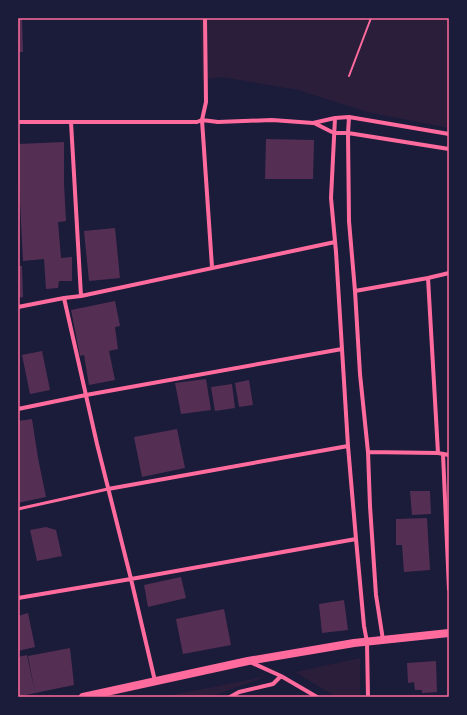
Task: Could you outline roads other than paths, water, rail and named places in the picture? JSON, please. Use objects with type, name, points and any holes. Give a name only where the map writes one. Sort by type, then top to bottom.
[{"type":"main road","points":[[83,697],[248,661],[354,643],[449,633]]},
{"type":"street","points":[[205,18],[206,102],[202,120],[212,267]]},
{"type":"street","points":[[349,117],[348,221],[355,291],[360,374],[368,452],[376,595],[383,641]]},
{"type":"street","points":[[18,122],[197,122],[202,120],[218,122],[272,120],[313,123],[335,118],[349,117],[449,134]]},
{"type":"street","points":[[335,118],[331,198],[348,446],[364,626],[367,642],[368,697]]},
{"type":"street","points":[[71,122],[81,296]]},
{"type":"street","points":[[313,123],[334,133],[348,133],[449,149]]},
{"type":"street","points":[[18,307],[81,296],[335,242]]},
{"type":"street","points":[[355,291],[449,273]]},
{"type":"street","points":[[428,278],[449,589]]},
{"type":"street","points":[[64,298],[108,489],[132,579],[155,681]]},
{"type":"street","points":[[18,410],[86,395],[342,349]]},
{"type":"street","points":[[108,489],[348,446]]},
{"type":"street","points":[[368,452],[449,454]]},
{"type":"street","points":[[18,598],[356,539]]},
{"type":"street","points":[[248,661],[281,676],[317,697]]},
{"type":"street","points":[[230,697],[239,692],[272,684],[281,676]]},
{"type":"lane","points":[[18,509],[108,489]]}]
